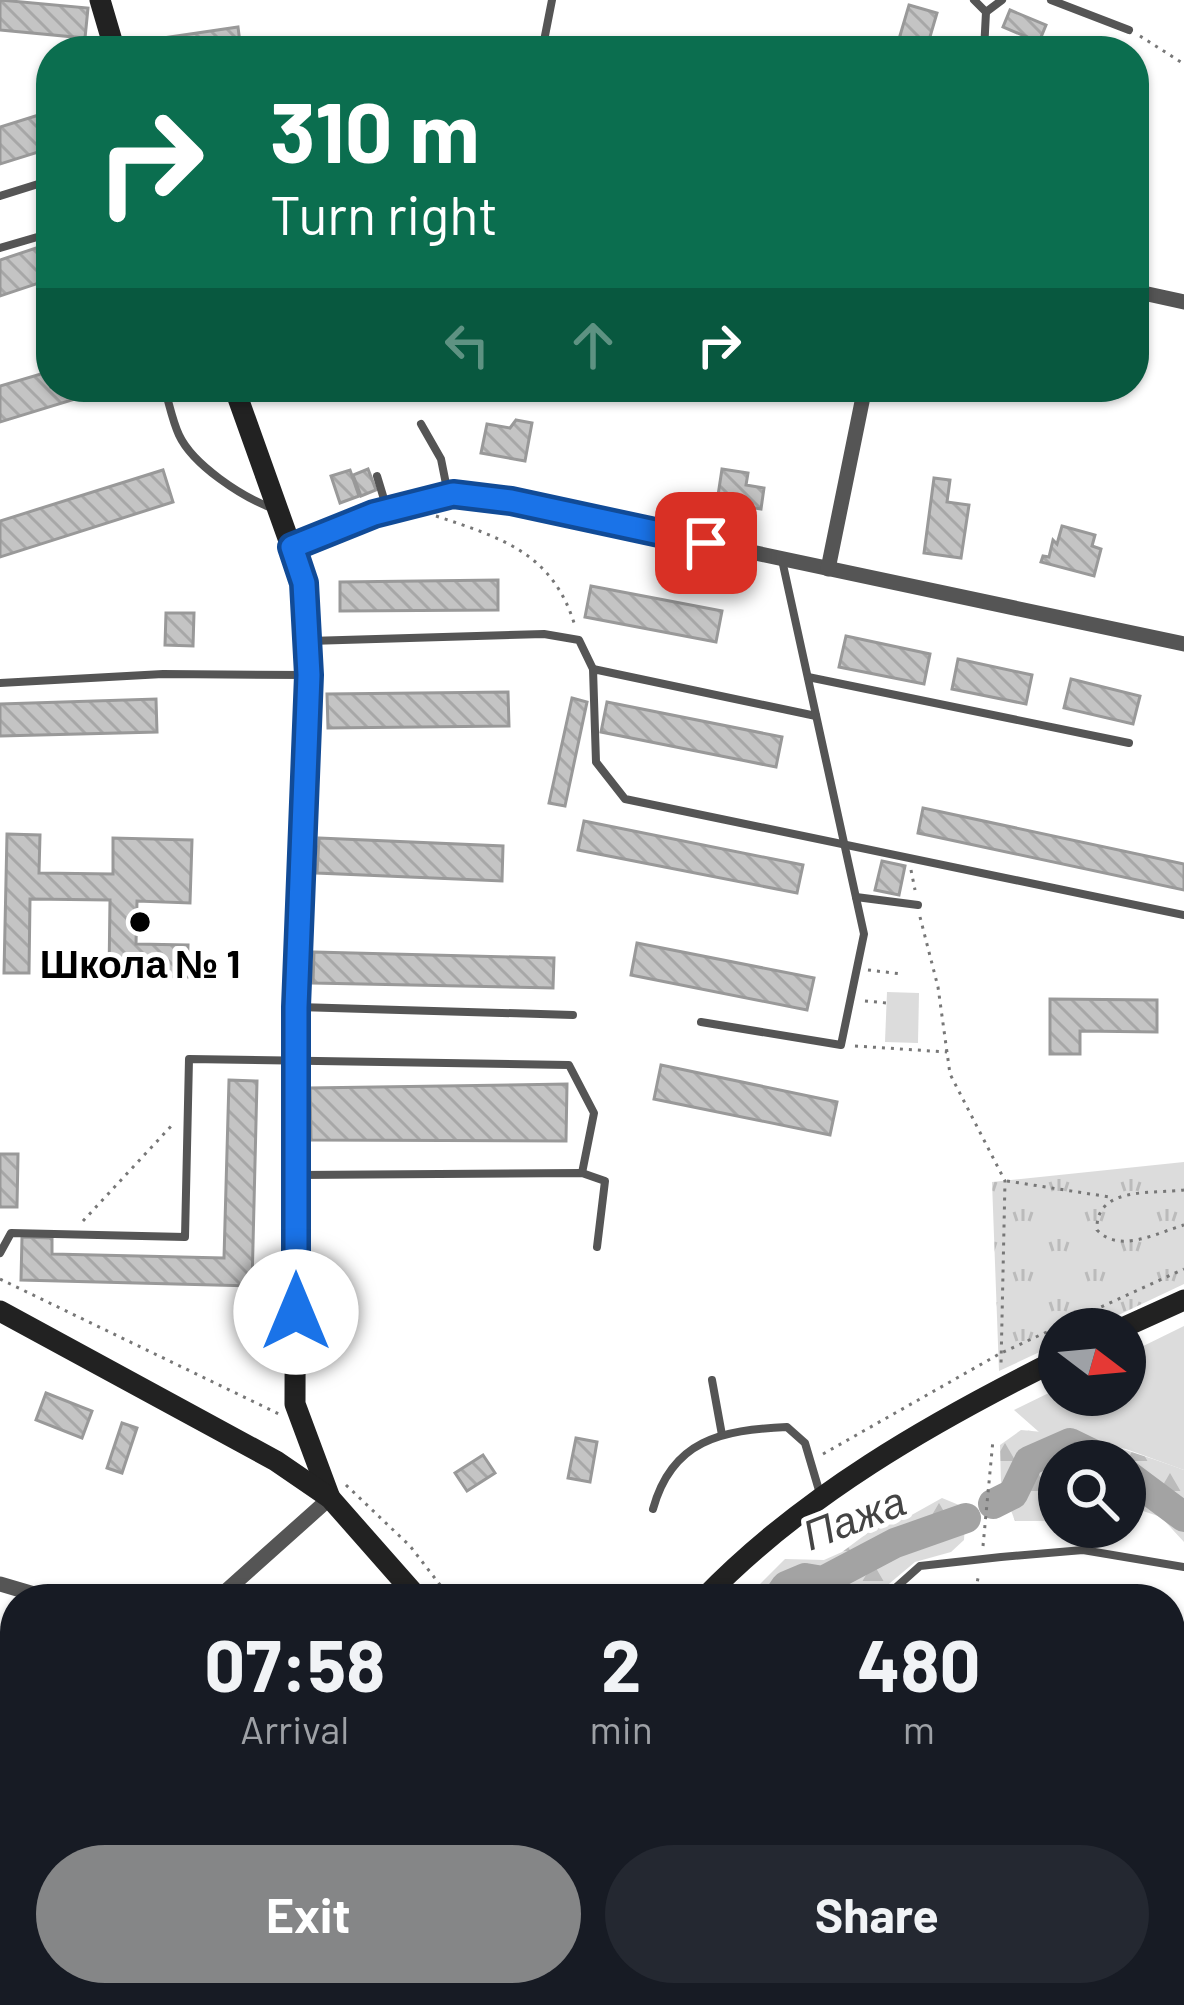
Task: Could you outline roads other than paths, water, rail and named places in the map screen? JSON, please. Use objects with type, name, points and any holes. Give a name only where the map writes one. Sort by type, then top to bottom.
[{"type":"street","points":[[100,0],[111,36]]},
{"type":"street","points":[[1149,294],[1184,302]]},
{"type":"street","points":[[239,402],[304,583],[309,675],[296,1007],[296,1404],[329,1498]]},
{"type":"street","points":[[828,569],[863,402]]},
{"type":"street","points":[[292,547],[396,508],[448,495],[511,501],[1184,644]]},
{"type":"street","points":[[1146,1317],[1184,1300]]},
{"type":"street","points":[[0,1311],[276,1461],[329,1498],[406,1584]]},
{"type":"street","points":[[719,1584],[822,1498],[950,1416],[1038,1370]]},
{"type":"street","points":[[234,1584],[329,1498]]},
{"type":"lane","points":[[545,36],[552,0]]},
{"type":"lane","points":[[974,0],[986,12],[985,36]]},
{"type":"lane","points":[[986,12],[1002,0]]},
{"type":"lane","points":[[1051,0],[1129,29]]},
{"type":"lane","points":[[0,196],[36,185]]},
{"type":"lane","points":[[0,248],[36,237]]},
{"type":"lane","points":[[169,402],[180,439],[213,473],[250,500],[278,511]]},
{"type":"lane","points":[[422,424],[435,443],[448,495]]},
{"type":"lane","points":[[377,476],[396,508]]},
{"type":"lane","points":[[701,1022],[841,1045],[864,934],[782,559]]},
{"type":"lane","points":[[307,641],[544,634],[579,640],[593,669],[596,762],[625,800],[1184,915]]},
{"type":"lane","points":[[593,669],[817,716]]},
{"type":"lane","points":[[0,683],[163,674],[309,675]]},
{"type":"lane","points":[[808,677],[1129,743]]},
{"type":"lane","points":[[856,896],[918,905]]},
{"type":"lane","points":[[296,1007],[573,1015]]},
{"type":"lane","points":[[0,1253],[11,1233],[185,1237],[189,1059],[569,1066],[594,1113],[583,1173]]},
{"type":"lane","points":[[296,1174],[583,1173],[605,1181],[597,1247]]},
{"type":"lane","points":[[712,1380],[722,1435]]},
{"type":"lane","points":[[652,1509],[661,1479],[682,1454],[734,1430],[787,1427],[805,1443],[822,1498]]},
{"type":"lane","points":[[900,1584],[920,1566],[1083,1550],[1184,1567]]},
{"type":"waterway","name":"Пажа","points":[[993,1504],[1013,1494],[1029,1461],[1038,1457]]},
{"type":"waterway","name":"Пажа","points":[[1146,1489],[1184,1517]]},
{"type":"waterway","name":"Пажа","points":[[791,1584],[805,1578],[823,1581],[895,1543],[966,1518]]},
{"type":"place","name":"Школа № 1","points":[[140,922]]}]
